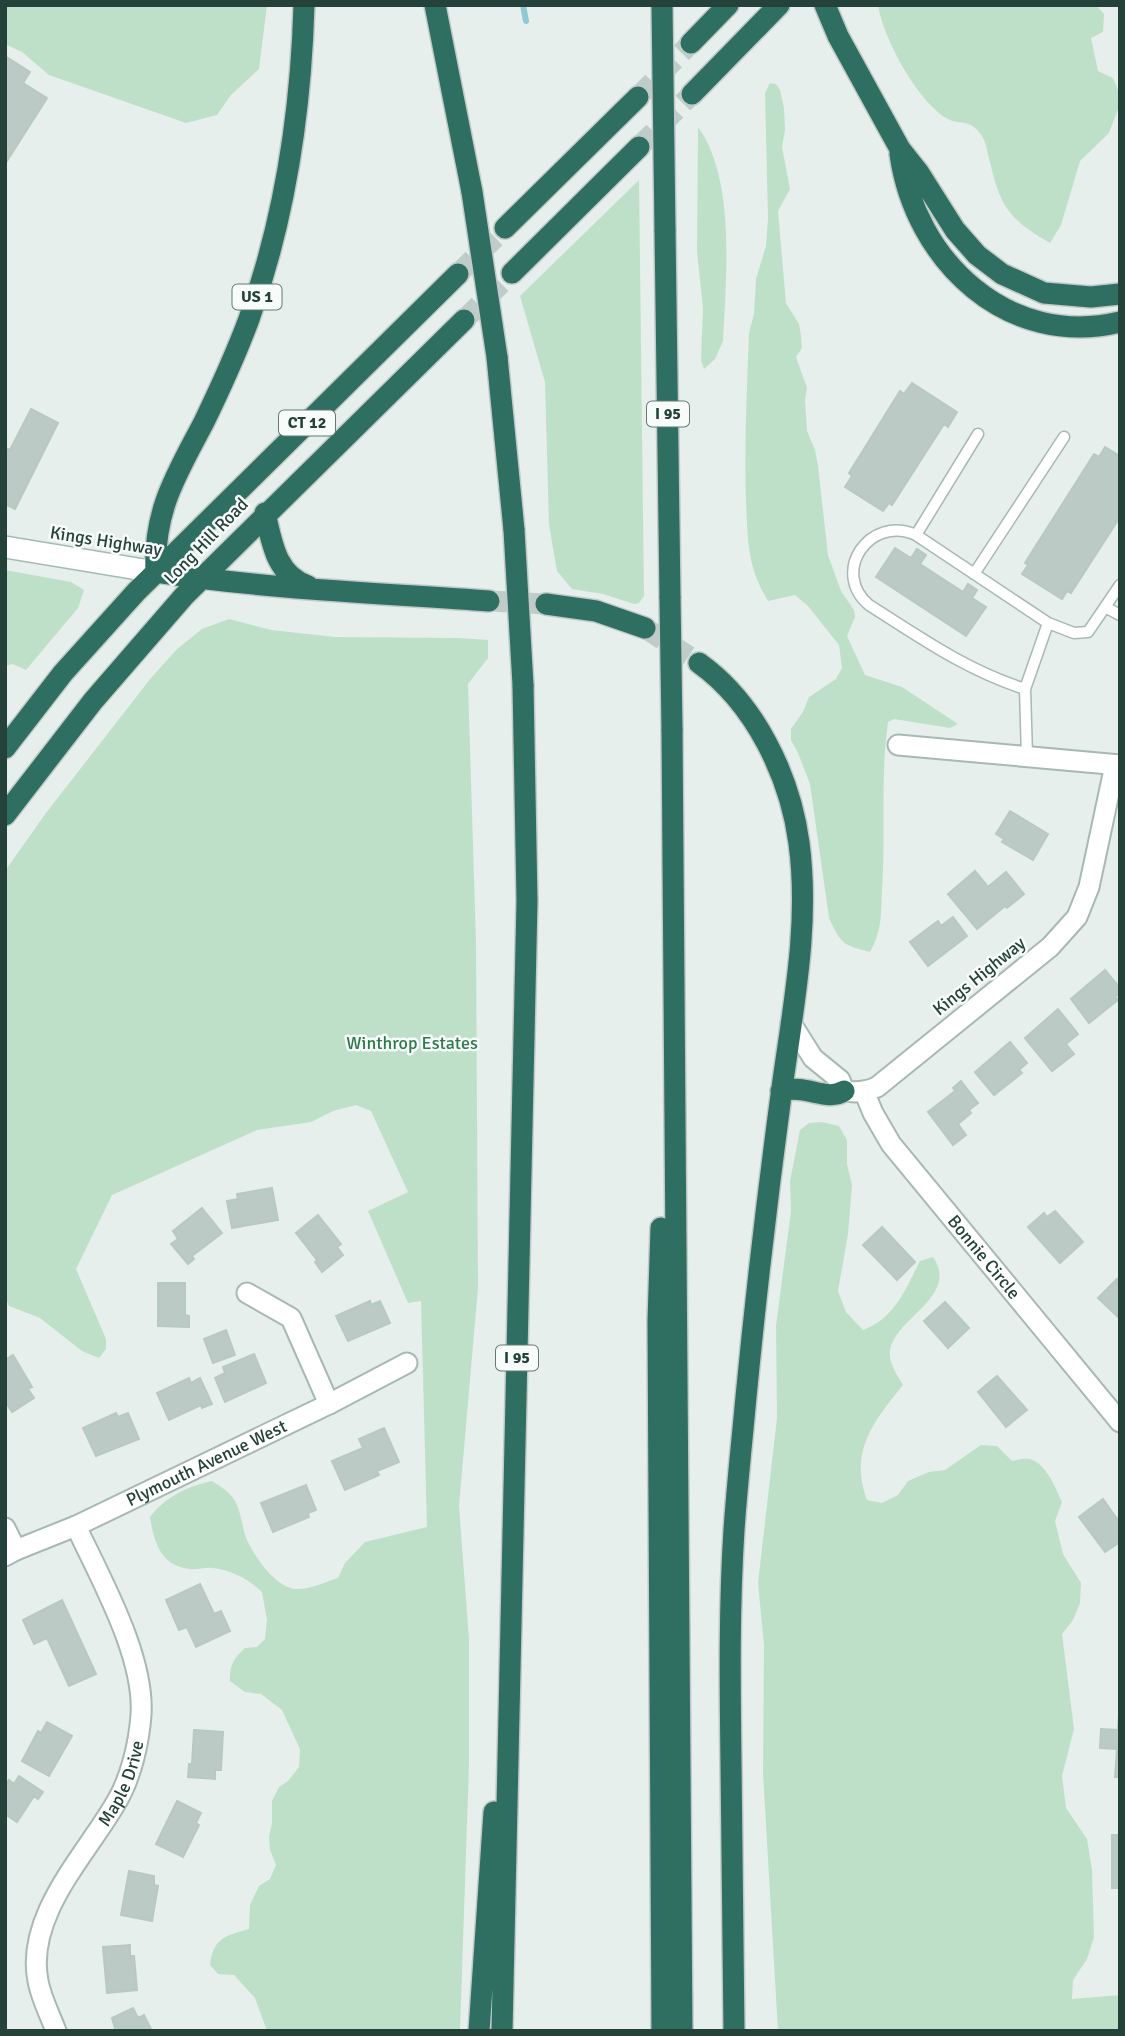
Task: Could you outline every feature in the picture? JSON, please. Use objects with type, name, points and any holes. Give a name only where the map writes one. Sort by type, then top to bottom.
[{"type":"highway","name":"US 1","points":[[156,572],[158,534],[170,485],[235,355],[255,302],[271,247],[293,142],[304,5]]},
{"type":"highway","name":"I 95","points":[[435,5],[472,192],[496,356],[514,530],[523,685],[527,901],[502,2031]]},
{"type":"highway","name":"I 95","points":[[662,5],[672,729],[682,2031]]},
{"type":"highway","points":[[691,43],[728,5]]},
{"type":"highway","points":[[692,94],[779,5]]},
{"type":"highway","points":[[825,5],[838,36],[900,149],[966,244],[995,269],[1030,289],[1051,295],[1091,297],[1120,294]]},
{"type":"highway","points":[[505,228],[638,97]]},
{"type":"highway","points":[[512,273],[639,147]]},
{"type":"highway","points":[[900,149],[909,192],[928,235],[956,274],[975,291],[1011,312],[1056,325],[1091,327],[1120,323]]},
{"type":"highway","name":"Long Hill Road","points":[[5,748],[85,647],[156,572],[458,274]]},
{"type":"highway","name":"Long Hill Road","points":[[5,816],[118,671],[201,578],[464,320]]},
{"type":"highway","points":[[265,513],[273,547],[283,568],[301,583],[324,590]]},
{"type":"highway","name":"Kings Highway","points":[[156,572],[324,590],[489,601]]},
{"type":"highway","points":[[546,604],[596,611],[645,628]]},
{"type":"highway","points":[[699,663],[725,685],[749,715],[771,751],[792,807],[800,853],[803,903],[801,948],[781,1091],[734,1531],[730,1646],[734,2031]]},
{"type":"highway","points":[[662,2031],[659,1321],[672,900]]},
{"type":"highway","points":[[781,1091],[802,1089],[830,1096],[854,1091]]},
{"type":"highway","points":[[479,2031],[492,1829],[510,1660]]},
{"type":"main road","name":"Kings Highway","points":[[5,547],[156,572]]},
{"type":"street","name":"Kings Highway","points":[[854,1091],[880,1084],[1050,947],[1077,917],[1089,887],[1118,765],[898,745]]},
{"type":"street","points":[[791,1023],[813,1058],[854,1091]]},
{"type":"street","name":"Bonnie Circle","points":[[854,1091],[873,1113],[891,1144],[1119,1418]]},
{"type":"street","points":[[247,1293],[291,1318],[329,1404]]},
{"type":"street","name":"Plymouth Avenue West","points":[[11,1553],[76,1526],[329,1404],[407,1363]]},
{"type":"street","name":"Maple Drive","points":[[56,2031],[37,1979],[38,1949],[47,1910],[118,1800],[127,1780],[141,1713],[138,1684],[129,1647],[76,1526]]},
{"type":"street","points":[[5,1528],[11,1553]]},
{"type":"lane","points":[[916,536],[978,434]]},
{"type":"lane","points":[[974,574],[1064,438]]},
{"type":"lane","points":[[1025,689],[999,681],[967,666],[862,599],[853,572],[854,563],[868,541],[886,532],[901,531],[916,536],[1048,623],[1074,633],[1088,632],[1120,584]]},
{"type":"lane","points":[[1105,607],[1120,615]]},
{"type":"lane","points":[[1027,756],[1025,689],[1048,623]]},
{"type":"green space","points":[[5,5],[267,5],[259,69],[231,95],[217,115],[186,123],[49,75],[22,52],[5,44]]},
{"type":"green space","points":[[878,5],[1096,5],[1104,14],[1103,32],[1091,38],[1098,71],[1113,78],[1120,95],[1120,104],[1109,133],[1080,161],[1061,225],[1050,243],[1026,228],[1004,203],[985,143],[977,130],[968,124],[946,118],[913,83],[894,51]]},
{"type":"green space","points":[[770,83],[776,84],[780,90],[784,108],[785,130],[782,147],[790,189],[778,211],[786,303],[799,324],[801,336],[802,348],[796,357],[807,388],[807,431],[818,466],[828,555],[841,591],[854,610],[855,617],[847,636],[865,675],[902,687],[958,724],[950,728],[894,719],[888,722],[884,764],[881,915],[877,937],[870,952],[844,942],[829,918],[810,784],[791,740],[791,729],[803,712],[809,697],[836,679],[842,668],[839,645],[808,606],[795,595],[768,601],[752,565],[748,541],[745,459],[749,333],[754,314],[756,279],[766,246],[768,219],[765,93]]},
{"type":"green space","points":[[698,127],[710,149],[718,174],[726,230],[723,341],[715,359],[704,369],[701,360],[703,308],[697,252]]},
{"type":"green space","points":[[639,180],[644,596],[639,603],[634,604],[603,594],[572,589],[557,571],[549,525],[545,382],[520,296]]},
{"type":"green space","points":[[5,570],[71,582],[84,590],[78,608],[26,670],[13,664],[5,666]]},
{"type":"green space","name":"Winthrop Estates","points":[[229,619],[271,630],[335,637],[488,640],[488,658],[468,684],[476,942],[478,1288],[459,1506],[469,1639],[469,1764],[460,2031],[267,2031],[255,1998],[234,1975],[218,1974],[210,1965],[217,1944],[233,1934],[249,1929],[250,1905],[259,1886],[270,1879],[276,1865],[270,1850],[269,1837],[272,1801],[279,1787],[288,1781],[299,1767],[300,1749],[282,1710],[261,1694],[245,1692],[230,1681],[232,1666],[238,1656],[245,1648],[257,1647],[265,1639],[267,1620],[262,1592],[245,1579],[227,1571],[190,1569],[172,1563],[157,1544],[150,1517],[178,1493],[212,1481],[233,1498],[247,1540],[260,1562],[280,1583],[295,1589],[338,1578],[345,1563],[365,1542],[427,1527],[421,1301],[408,1303],[368,1211],[408,1192],[371,1111],[356,1105],[333,1111],[311,1122],[257,1130],[112,1195],[76,1269],[106,1339],[106,1349],[99,1358],[82,1351],[40,1318],[9,1306],[5,1297],[5,871],[46,813],[151,678],[177,649],[202,629]]},
{"type":"green space","points":[[822,1122],[839,1126],[847,1140],[847,1164],[852,1185],[848,1234],[838,1291],[846,1312],[863,1330],[891,1311],[920,1261],[933,1257],[939,1271],[933,1295],[894,1338],[890,1350],[892,1364],[903,1385],[882,1412],[867,1438],[861,1467],[867,1500],[882,1503],[898,1495],[908,1481],[929,1472],[945,1470],[981,1445],[997,1446],[1012,1461],[1035,1461],[1050,1477],[1062,1502],[1055,1521],[1063,1554],[1081,1583],[1080,1603],[1073,1620],[1062,1634],[1074,1729],[1062,1776],[1066,1808],[1087,1839],[1092,1870],[1094,1937],[1087,1959],[1073,1980],[1072,1999],[1120,1995],[1120,2031],[778,2031],[763,1773],[764,1645],[758,1583],[777,1418],[776,1326],[791,1211],[790,1181],[800,1130],[809,1123]]},
{"type":"building","points":[[5,56],[30,72],[23,83],[47,98],[5,164]]},
{"type":"building","points":[[912,383],[957,412],[948,427],[944,424],[892,505],[889,503],[883,511],[845,487],[852,476],[849,473],[900,391],[904,394]]},
{"type":"building","points":[[31,409],[58,423],[15,509],[5,504],[5,448],[10,450]]},
{"type":"building","points":[[1105,447],[1120,456],[1120,517],[1071,593],[1067,591],[1062,599],[1022,574],[1028,565],[1025,563],[1094,454],[1099,457]]},
{"type":"building","points":[[895,548],[911,558],[917,549],[926,555],[920,564],[963,592],[968,584],[977,590],[972,598],[986,607],[966,636],[876,577]]},
{"type":"building","points":[[1010,811],[1048,834],[1033,860],[1002,842],[1004,839],[996,834]]},
{"type":"building","points":[[975,871],[988,887],[1006,872],[1024,894],[977,929],[948,894]]},
{"type":"building","points":[[953,917],[967,936],[928,966],[910,942],[938,921],[941,926]]},
{"type":"building","points":[[1105,970],[1120,988],[1120,993],[1115,997],[1118,1000],[1089,1023],[1071,999]]},
{"type":"building","points":[[1058,1009],[1078,1034],[1066,1044],[1074,1054],[1052,1071],[1025,1038]]},
{"type":"building","points":[[1010,1042],[1027,1063],[1019,1070],[1022,1073],[994,1095],[975,1072]]},
{"type":"building","points":[[961,1081],[978,1103],[958,1124],[966,1135],[953,1145],[928,1112],[955,1091],[953,1088]]},
{"type":"building","points":[[272,1188],[278,1220],[232,1228],[227,1201],[238,1199],[237,1194]]},
{"type":"building","points":[[202,1208],[222,1233],[192,1256],[194,1259],[188,1264],[171,1244],[178,1239],[173,1231]]},
{"type":"building","points":[[1055,1211],[1083,1242],[1060,1263],[1028,1227],[1044,1213],[1047,1217]]},
{"type":"building","points":[[318,1215],[341,1244],[337,1247],[343,1255],[322,1272],[315,1262],[317,1260],[296,1233]]},
{"type":"building","points":[[882,1227],[915,1262],[897,1280],[863,1245]]},
{"type":"building","points":[[1117,1279],[1120,1282],[1120,1319],[1098,1298]]},
{"type":"building","points":[[158,1283],[185,1283],[185,1315],[189,1316],[189,1327],[158,1326]]},
{"type":"building","points":[[370,1301],[371,1305],[380,1301],[390,1323],[348,1341],[336,1316]]},
{"type":"building","points":[[945,1302],[969,1328],[948,1348],[924,1321]]},
{"type":"building","points":[[226,1330],[235,1355],[213,1363],[204,1339]]},
{"type":"building","points":[[254,1354],[266,1383],[225,1402],[215,1378],[225,1373],[223,1367]]},
{"type":"building","points":[[13,1355],[32,1387],[28,1389],[34,1398],[12,1412],[5,1401],[5,1360]]},
{"type":"building","points":[[997,1376],[1027,1410],[1006,1427],[978,1392]]},
{"type":"building","points":[[189,1378],[191,1383],[200,1378],[212,1404],[202,1408],[201,1405],[169,1420],[157,1393]]},
{"type":"building","points":[[116,1413],[118,1417],[128,1413],[139,1439],[96,1456],[83,1428]]},
{"type":"building","points":[[384,1428],[399,1462],[377,1471],[379,1475],[345,1490],[332,1461],[363,1448],[359,1439]]},
{"type":"building","points":[[306,1485],[316,1510],[308,1513],[309,1517],[273,1532],[261,1503]]},
{"type":"building","points":[[1103,1499],[1120,1523],[1120,1542],[1105,1552],[1079,1517]]},
{"type":"building","points":[[200,1584],[214,1614],[221,1611],[230,1631],[196,1647],[187,1627],[179,1630],[166,1600]]},
{"type":"building","points":[[62,1600],[96,1674],[69,1686],[47,1638],[34,1644],[23,1620]]},
{"type":"building","points":[[1119,1715],[1120,1777],[1115,1777],[1117,1749],[1100,1748],[1101,1729],[1118,1730]]},
{"type":"building","points":[[47,1722],[72,1736],[49,1776],[22,1761],[38,1731],[41,1733]]},
{"type":"building","points":[[194,1730],[223,1732],[221,1770],[215,1770],[215,1779],[188,1777],[189,1764],[192,1764]]},
{"type":"building","points":[[19,1776],[43,1792],[38,1799],[34,1796],[17,1822],[5,1814],[5,1786],[9,1780],[14,1784]]},
{"type":"building","points":[[177,1801],[201,1813],[196,1823],[199,1825],[183,1857],[156,1844]]},
{"type":"building","points":[[1112,1835],[1120,1835],[1120,1888],[1112,1888]]},
{"type":"building","points":[[129,1871],[154,1876],[154,1885],[158,1886],[152,1921],[121,1915]]},
{"type":"building","points":[[130,1945],[130,1956],[134,1956],[137,1990],[107,1993],[103,1947]]},
{"type":"building","points":[[133,2008],[138,2018],[144,2015],[152,2031],[119,2031],[115,2028],[112,2018]]},
{"type":"waterway","points":[[523,5],[526,21]]},
{"type":"tunnel","points":[[638,97],[691,43]]},
{"type":"tunnel","points":[[639,147],[692,94]]},
{"type":"tunnel","points":[[458,274],[505,228]]},
{"type":"tunnel","points":[[464,320],[512,273]]},
{"type":"tunnel","points":[[489,601],[546,604]]},
{"type":"tunnel","points":[[645,628],[699,663]]}]
